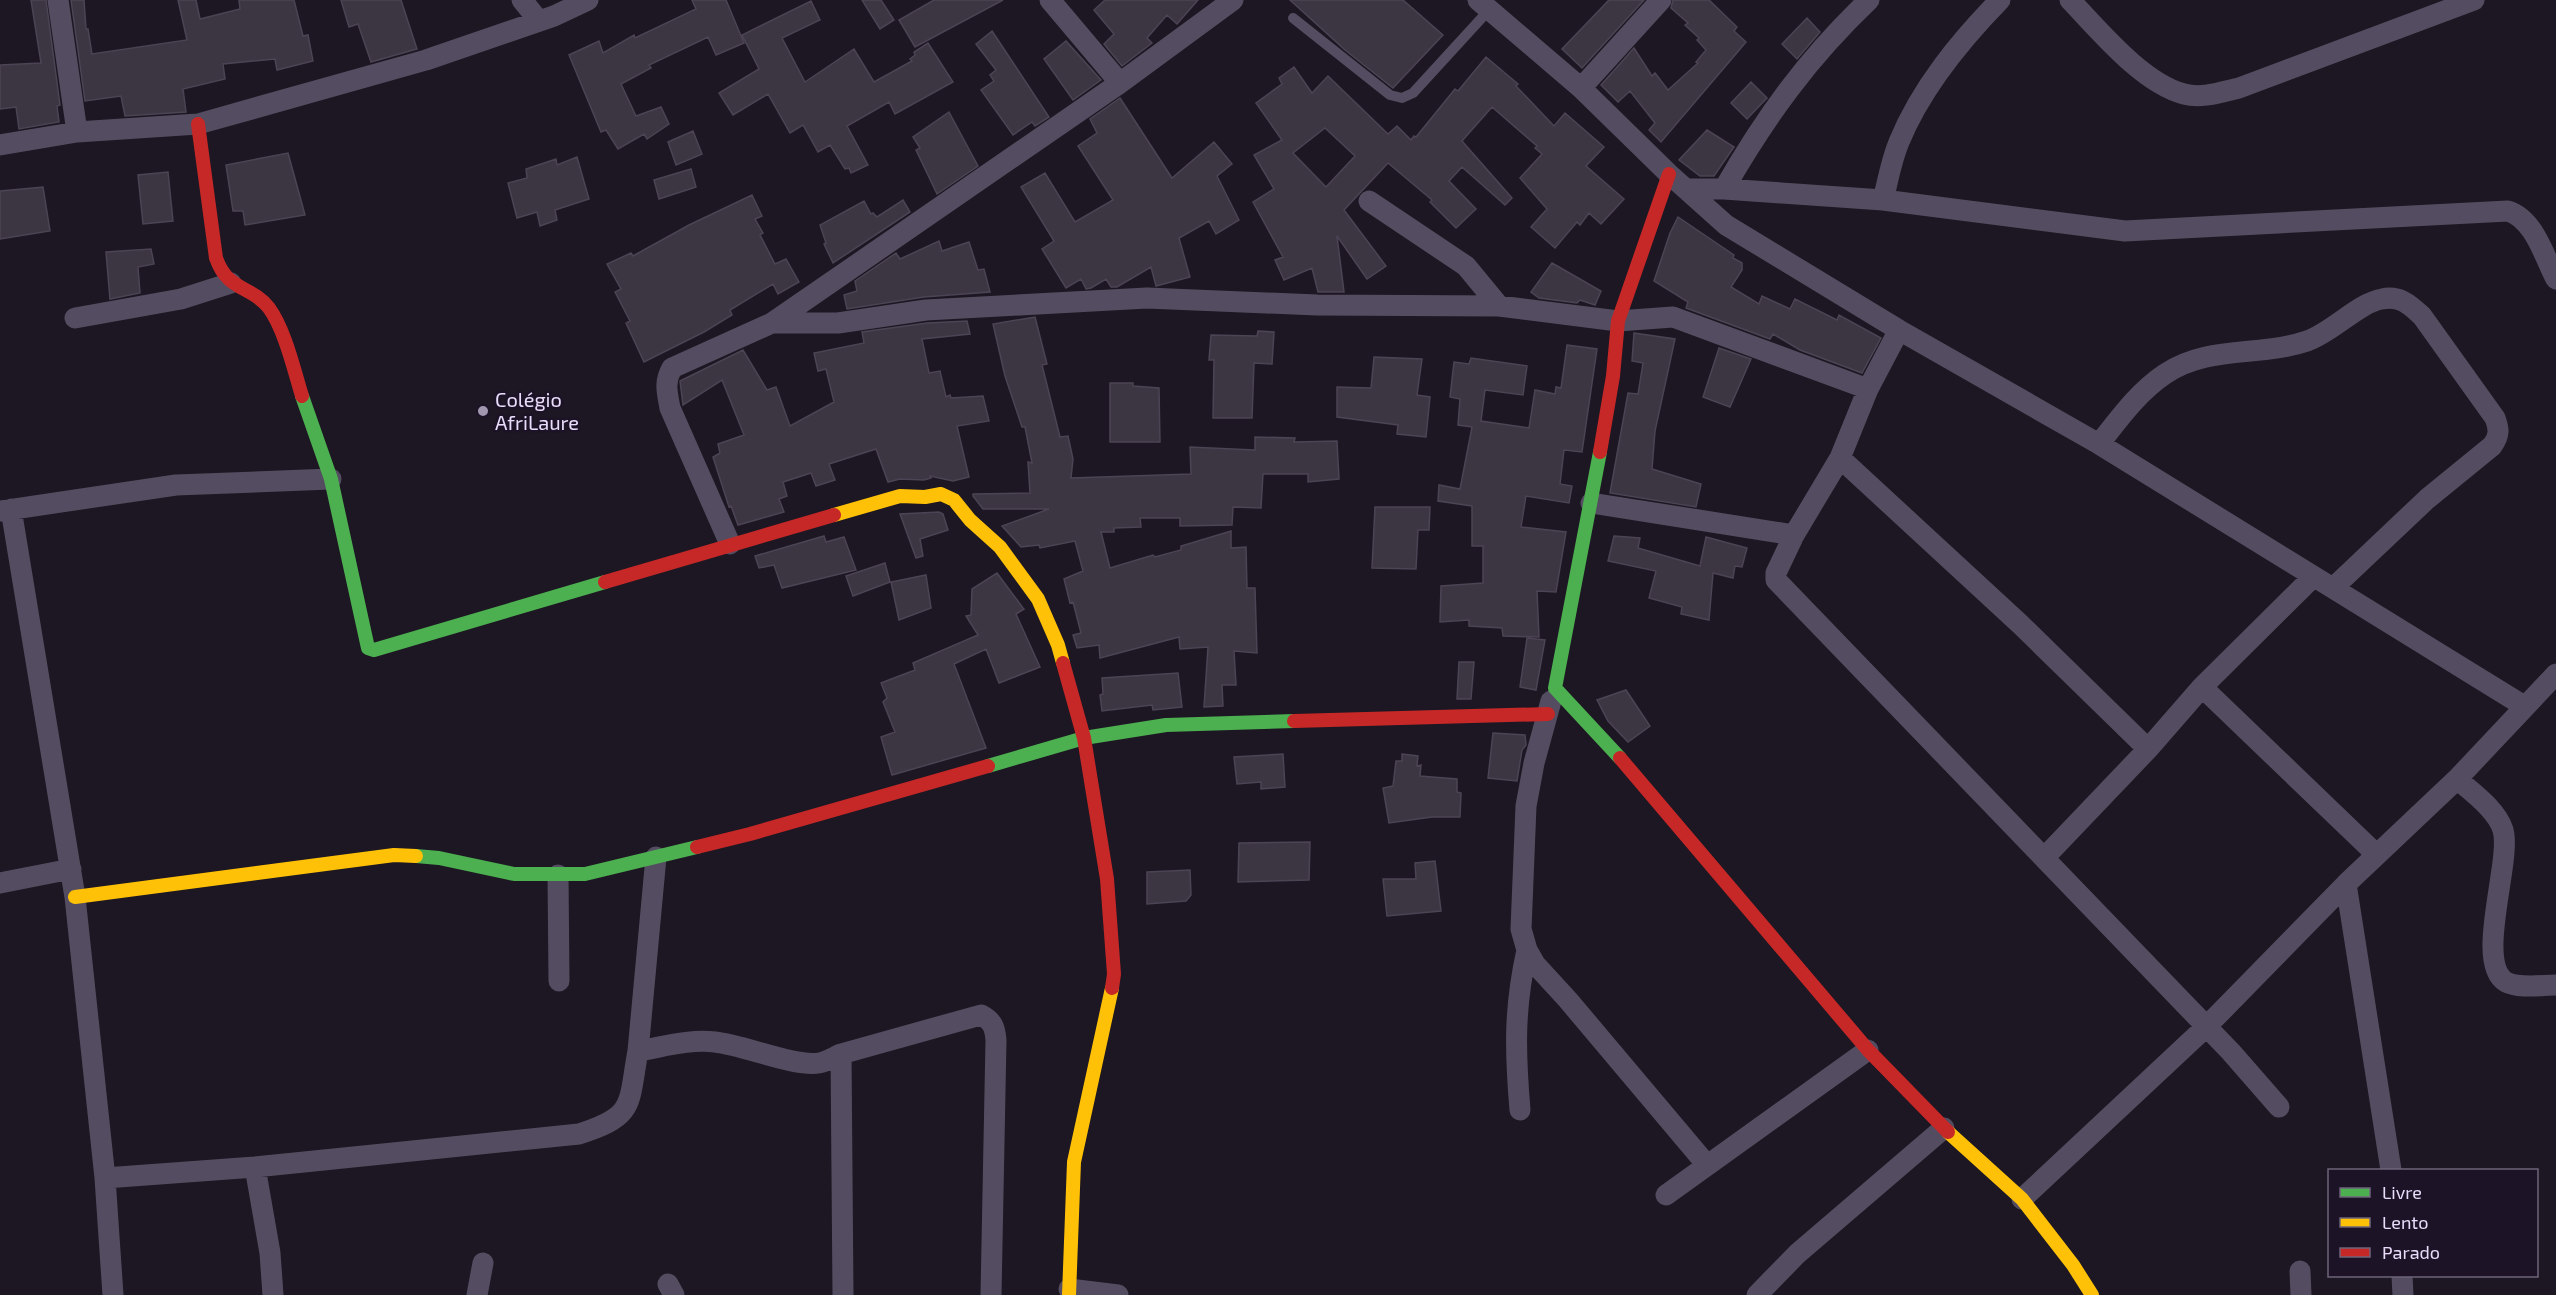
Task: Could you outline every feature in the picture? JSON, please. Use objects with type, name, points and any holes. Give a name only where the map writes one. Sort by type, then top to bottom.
[{"type":"street","points":[[58,0],[77,132]]},
{"type":"street","points":[[522,0],[539,21]]},
{"type":"street","points":[[0,145],[77,132],[198,124],[426,60],[539,21],[588,0]]},
{"type":"street","points":[[1050,0],[1120,83]]},
{"type":"street","points":[[730,544],[670,408],[666,378],[672,368],[772,323],[1120,83],[1233,0]]},
{"type":"street","points":[[1581,88],[1661,0]]},
{"type":"street","points":[[1725,189],[1753,139],[1790,85],[1843,25],[1869,0]]},
{"type":"street","points":[[1883,200],[1899,142],[1915,110],[1941,68],[1973,28],[2000,0]]},
{"type":"street","points":[[2070,0],[2142,70],[2161,84],[2184,94],[2199,95],[2239,88],[2474,0]]},
{"type":"street","points":[[1484,5],[1581,88],[1669,174],[1726,225],[1899,330],[2099,444],[2524,706]]},
{"type":"street","points":[[198,124],[216,258],[222,272],[231,283],[268,307],[278,325],[331,479],[366,645],[374,650],[900,496],[926,497],[941,494],[954,500],[970,520],[1000,548],[1038,599],[1058,645],[1084,738],[1107,879],[1114,974],[1108,1013],[1081,1122],[1074,1162],[1069,1292],[1118,1295]]},
{"type":"street","points":[[1669,174],[1618,321],[1613,376],[1592,503],[1555,688],[1526,806],[1521,929],[1527,950],[1535,964],[1707,1165]]},
{"type":"street","points":[[1686,189],[1725,189],[1883,200],[2125,231],[2508,211],[2518,214],[2529,225],[2556,279]]},
{"type":"street","points":[[1369,201],[1466,266],[1499,306]]},
{"type":"street","points":[[75,318],[181,299],[231,283]]},
{"type":"street","points":[[772,323],[838,323],[926,310],[1147,298],[1317,305],[1499,306],[1618,321],[1673,317],[1868,389]]},
{"type":"street","points":[[2099,444],[2144,392],[2164,374],[2184,363],[2210,355],[2273,350],[2308,341],[2333,329],[2370,303],[2394,298],[2407,302],[2422,316],[2495,417],[2499,429],[2498,438],[2493,446],[2419,506],[2333,588]]},
{"type":"street","points":[[1899,330],[1868,389],[1840,458],[1794,535],[1776,573],[1779,585],[2206,1026],[2279,1107]]},
{"type":"street","points":[[1840,458],[2020,624],[2148,749]]},
{"type":"street","points":[[113,1295],[105,1178],[75,897],[5,510],[176,485],[331,479]]},
{"type":"street","points":[[1592,503],[1794,535]]},
{"type":"street","points":[[2044,858],[2148,749],[2202,687],[2313,577]]},
{"type":"street","points":[[2022,1199],[2206,1026],[2346,884],[2457,779],[2556,674]]},
{"type":"street","points":[[2202,687],[2378,855]]},
{"type":"street","points":[[1555,688],[1635,775],[1868,1050],[1944,1128],[2022,1199],[2073,1265],[2092,1295]]},
{"type":"street","points":[[75,897],[394,855],[440,858],[513,874],[585,874],[750,834],[1084,738],[1166,725],[1548,714]]},
{"type":"street","points":[[2457,779],[2494,814],[2504,832],[2493,941],[2497,972],[2503,981],[2511,984],[2556,985]]},
{"type":"street","points":[[105,1178],[255,1167],[579,1134],[618,1118],[626,1109],[638,1051],[656,856]]},
{"type":"street","points":[[0,883],[71,869]]},
{"type":"street","points":[[558,875],[559,981]]},
{"type":"street","points":[[2346,884],[2391,1169]]},
{"type":"street","points":[[1520,1110],[1515,1033],[1519,986],[1527,950]]},
{"type":"street","points":[[638,1051],[692,1041],[742,1046],[772,1055],[819,1063],[841,1054],[981,1015],[992,1023],[996,1040],[990,1295]]},
{"type":"street","points":[[1666,1196],[1868,1050]]},
{"type":"street","points":[[841,1054],[843,1295]]},
{"type":"street","points":[[1757,1295],[1797,1254],[1944,1128]]},
{"type":"street","points":[[255,1167],[270,1253],[273,1295]]},
{"type":"street","points":[[477,1295],[483,1263]]},
{"type":"street","points":[[2300,1272],[2301,1295]]},
{"type":"street","points":[[2403,1277],[2403,1295]]},
{"type":"lane","points":[[1293,18],[1390,95],[1402,98],[1413,93],[1484,5]]},
{"type":"building","points":[[31,0],[46,0],[60,105],[57,106],[59,122],[19,129],[16,107],[0,109],[0,65],[41,63]]},
{"type":"building","points":[[71,0],[84,0],[86,29],[88,29],[92,54],[187,40],[178,0],[196,0],[200,19],[240,9],[239,0],[294,0],[303,36],[308,35],[313,61],[277,70],[275,59],[223,64],[225,79],[183,89],[186,112],[125,116],[121,96],[85,101]]},
{"type":"building","points":[[341,0],[401,0],[417,49],[371,62],[358,24],[349,27]]},
{"type":"building","points":[[692,0],[726,0],[744,43],[716,55],[708,37],[649,65],[651,68],[621,84],[636,116],[661,107],[669,124],[647,139],[644,134],[618,149],[606,130],[601,132],[569,55],[599,41],[603,53],[634,35],[635,38],[696,9]]},
{"type":"building","points":[[862,0],[881,0],[894,20],[880,29]]},
{"type":"building","points":[[934,0],[1003,0],[915,47],[899,20]]},
{"type":"building","points":[[1105,0],[1198,0],[1177,24],[1167,15],[1147,38],[1152,43],[1122,66],[1104,44],[1114,34],[1094,10]]},
{"type":"building","points":[[1290,0],[1403,0],[1443,35],[1393,88],[1345,50]]},
{"type":"building","points":[[1609,0],[1644,0],[1582,68],[1562,49]]},
{"type":"building","points":[[1673,0],[1709,0],[1737,27],[1734,31],[1746,42],[1661,142],[1649,130],[1655,123],[1630,91],[1618,102],[1601,85],[1634,48],[1652,76],[1655,73],[1668,90],[1698,63],[1696,62],[1706,50],[1697,40],[1699,38],[1685,25],[1688,23],[1671,8]]},
{"type":"building","points":[[811,1],[820,20],[782,38],[805,82],[854,49],[874,82],[912,61],[910,59],[915,55],[914,52],[928,43],[953,82],[895,114],[889,102],[847,126],[868,165],[851,173],[849,168],[845,169],[830,145],[818,152],[803,125],[790,133],[768,94],[733,115],[719,93],[759,69],[742,35]]},
{"type":"building","points":[[1807,18],[1820,32],[1797,59],[1782,44]]},
{"type":"building","points":[[992,31],[1049,117],[1035,126],[1032,122],[1013,135],[981,90],[994,81],[990,75],[996,70],[976,44]]},
{"type":"building","points":[[1066,41],[1101,80],[1073,100],[1044,59]]},
{"type":"building","points":[[1486,57],[1518,84],[1516,86],[1554,126],[1565,113],[1604,147],[1586,166],[1624,199],[1601,224],[1589,213],[1580,225],[1577,222],[1555,248],[1531,227],[1547,209],[1520,178],[1542,154],[1535,148],[1537,146],[1492,107],[1462,141],[1512,198],[1505,205],[1462,167],[1449,181],[1476,209],[1456,228],[1430,202],[1432,200],[1388,163],[1344,210],[1386,266],[1367,279],[1337,236],[1344,292],[1318,292],[1312,268],[1284,280],[1275,260],[1283,257],[1253,202],[1274,189],[1254,155],[1282,140],[1256,103],[1282,84],[1279,78],[1294,67],[1312,93],[1328,76],[1388,134],[1397,126],[1411,140],[1414,136],[1416,137],[1455,89],[1458,91]],"holes":[[[1325,128],[1355,156],[1326,187],[1293,153]]]},
{"type":"building","points":[[1751,82],[1767,98],[1747,119],[1731,103]]},
{"type":"building","points":[[1120,98],[1172,178],[1214,142],[1232,164],[1217,176],[1239,220],[1216,234],[1209,221],[1179,238],[1190,277],[1156,286],[1151,267],[1117,287],[1111,287],[1106,279],[1086,289],[1081,279],[1066,288],[1042,249],[1054,241],[1021,187],[1045,173],[1075,222],[1113,200],[1078,146],[1097,133],[1090,119]]},
{"type":"building","points":[[949,112],[978,166],[937,194],[916,150],[920,148],[913,137]]},
{"type":"building","points":[[1707,130],[1734,147],[1714,176],[1700,176],[1679,160]]},
{"type":"building","points":[[693,131],[702,154],[676,165],[668,142]]},
{"type":"building","points":[[288,153],[305,215],[245,225],[243,211],[233,211],[226,165]]},
{"type":"building","points":[[577,157],[589,199],[555,210],[557,220],[540,226],[537,212],[517,218],[508,183],[527,178],[526,169],[556,159],[557,165]]},
{"type":"building","points":[[691,169],[696,187],[659,199],[654,180]]},
{"type":"building","points":[[168,172],[173,221],[143,224],[138,175]]},
{"type":"building","points":[[43,187],[50,231],[0,239],[0,191]]},
{"type":"building","points":[[752,195],[762,216],[755,219],[763,233],[760,235],[775,264],[786,259],[799,282],[778,294],[773,284],[730,310],[732,315],[704,332],[644,362],[626,323],[630,321],[615,292],[621,289],[607,264],[631,253],[633,256],[689,225]]},
{"type":"building","points":[[903,200],[910,212],[833,263],[824,244],[826,243],[820,225],[864,201],[871,214],[877,217]]},
{"type":"building","points":[[1678,217],[1734,255],[1733,258],[1742,263],[1742,270],[1731,287],[1759,304],[1762,296],[1790,309],[1795,299],[1837,320],[1839,315],[1881,338],[1862,373],[1800,350],[1773,334],[1770,339],[1686,308],[1688,302],[1654,281],[1670,233]]},
{"type":"building","points":[[939,241],[942,251],[969,242],[978,270],[984,269],[990,292],[924,297],[847,309],[844,295],[857,291],[855,281],[896,253],[900,259]]},
{"type":"building","points":[[151,249],[154,264],[138,267],[140,293],[110,299],[106,252]]},
{"type":"building","points":[[1552,263],[1601,291],[1595,305],[1580,300],[1577,303],[1539,298],[1531,292]]},
{"type":"building","points":[[1035,317],[1047,364],[1042,365],[1060,437],[1068,436],[1073,459],[1071,478],[1191,474],[1190,447],[1255,450],[1255,437],[1295,438],[1294,442],[1337,441],[1339,479],[1308,482],[1308,474],[1263,474],[1261,508],[1233,507],[1232,525],[1180,526],[1180,518],[1140,518],[1141,527],[1114,528],[1114,532],[1101,532],[1110,568],[1153,555],[1155,557],[1181,550],[1181,546],[1231,531],[1231,548],[1246,547],[1247,588],[1255,588],[1257,653],[1234,651],[1236,685],[1222,685],[1223,706],[1204,707],[1208,647],[1180,649],[1179,637],[1100,658],[1099,645],[1077,648],[1073,635],[1081,633],[1064,579],[1083,571],[1075,541],[1040,548],[1039,545],[1021,547],[1002,526],[1049,509],[983,509],[973,496],[973,494],[1030,493],[1028,462],[1032,463],[1025,427],[1022,427],[1005,376],[993,324]]},
{"type":"building","points":[[967,321],[970,334],[922,339],[929,373],[940,371],[946,397],[950,395],[951,398],[983,396],[989,421],[957,426],[969,477],[953,481],[930,476],[931,478],[924,480],[900,479],[888,482],[876,449],[829,464],[835,480],[816,486],[811,473],[783,482],[787,496],[779,499],[784,512],[738,525],[731,506],[729,507],[713,457],[720,453],[718,444],[744,435],[722,380],[683,405],[680,381],[743,350],[767,390],[776,387],[790,426],[834,402],[826,369],[818,371],[814,353],[864,343],[862,332],[927,323]]},
{"type":"building","points":[[1258,331],[1274,332],[1272,364],[1254,363],[1252,418],[1213,418],[1214,360],[1209,360],[1211,335],[1257,336]]},
{"type":"building","points":[[1634,333],[1675,339],[1655,431],[1652,469],[1701,484],[1696,507],[1610,493],[1628,393],[1638,394],[1643,363],[1632,361]]},
{"type":"building","points":[[1567,345],[1597,349],[1582,452],[1564,450],[1560,484],[1572,486],[1569,503],[1526,496],[1521,527],[1566,532],[1556,592],[1537,591],[1539,637],[1503,636],[1502,628],[1469,626],[1469,620],[1440,622],[1441,586],[1483,583],[1483,546],[1472,546],[1472,506],[1438,501],[1439,485],[1460,489],[1472,427],[1458,425],[1460,399],[1450,397],[1454,362],[1469,364],[1471,358],[1527,366],[1523,395],[1485,390],[1481,421],[1529,428],[1535,390],[1555,394],[1556,387],[1561,388]]},
{"type":"building","points":[[1719,348],[1751,359],[1730,407],[1703,397]]},
{"type":"building","points":[[1374,357],[1422,359],[1417,395],[1430,397],[1426,437],[1397,434],[1398,425],[1337,417],[1337,387],[1371,388]]},
{"type":"building","points":[[1110,383],[1133,383],[1133,386],[1159,388],[1160,442],[1110,442]]},
{"type":"building","points":[[1375,507],[1430,507],[1429,530],[1418,530],[1416,569],[1372,568]]},
{"type":"building","points":[[939,512],[943,514],[948,530],[920,539],[923,556],[916,558],[900,514]]},
{"type":"building","points":[[824,536],[826,542],[844,537],[856,570],[782,588],[774,565],[759,568],[755,556]]},
{"type":"building","points":[[1614,536],[1640,538],[1638,548],[1700,566],[1706,537],[1747,548],[1742,567],[1735,566],[1733,578],[1713,573],[1709,620],[1681,614],[1682,607],[1649,598],[1656,571],[1608,561]]},
{"type":"building","points":[[885,563],[890,582],[853,596],[846,576]]},
{"type":"building","points":[[997,573],[1024,609],[1016,614],[1040,667],[999,683],[986,649],[954,664],[986,748],[892,775],[881,737],[895,732],[883,702],[887,698],[881,683],[915,670],[913,663],[978,635],[966,616],[971,615],[972,589]]},
{"type":"building","points":[[926,575],[931,608],[899,620],[891,582]]},
{"type":"building","points":[[1527,638],[1545,640],[1536,690],[1520,687]]},
{"type":"building","points":[[1459,662],[1474,662],[1471,699],[1457,699]]},
{"type":"building","points":[[1178,673],[1182,707],[1153,710],[1152,705],[1102,711],[1100,695],[1103,694],[1102,678]]},
{"type":"building","points":[[1626,690],[1650,726],[1628,742],[1608,721],[1597,700]]},
{"type":"building","points":[[1493,733],[1525,735],[1526,745],[1522,750],[1517,781],[1488,778]]},
{"type":"building","points":[[1283,754],[1285,787],[1261,789],[1261,782],[1237,784],[1234,757]]},
{"type":"building","points":[[1402,754],[1418,756],[1417,766],[1421,765],[1420,776],[1457,779],[1457,792],[1461,793],[1460,817],[1432,817],[1389,823],[1383,788],[1393,786],[1396,761],[1402,761]]},
{"type":"building","points":[[1310,842],[1309,880],[1238,882],[1239,843]]},
{"type":"building","points":[[1435,861],[1441,911],[1387,916],[1383,879],[1416,879],[1415,863]]},
{"type":"building","points":[[1190,870],[1191,895],[1186,901],[1147,904],[1147,872]]},
{"type":"traffic: fast","points":[[302,396],[331,479],[368,648],[374,650],[605,582]]},
{"type":"traffic: fast","points":[[1600,452],[1555,688],[1620,758]]},
{"type":"traffic: fast","points":[[988,766],[1084,738],[1166,725],[1294,721]]},
{"type":"traffic: fast","points":[[416,856],[439,858],[514,874],[585,874],[697,847]]},
{"type":"traffic: slow","points":[[834,515],[900,496],[925,497],[941,494],[954,500],[970,520],[1000,547],[1038,599],[1058,645],[1063,663]]},
{"type":"traffic: slow","points":[[75,897],[394,855],[416,856]]},
{"type":"traffic: slow","points":[[1069,1295],[1074,1162],[1112,988]]},
{"type":"traffic: slow","points":[[1948,1132],[2022,1199],[2073,1265],[2092,1295]]},
{"type":"traffic: jam","points":[[198,124],[216,258],[227,277],[233,283],[255,295],[275,317],[302,396]]},
{"type":"traffic: jam","points":[[1600,452],[1613,376],[1618,321],[1669,174]]},
{"type":"traffic: jam","points":[[605,582],[834,515]]},
{"type":"traffic: jam","points":[[1063,663],[1084,738],[1107,879],[1114,974],[1112,988]]},
{"type":"traffic: jam","points":[[1294,721],[1548,714]]},
{"type":"traffic: jam","points":[[1620,758],[1868,1050],[1948,1132]]},
{"type":"traffic: jam","points":[[697,847],[988,766]]},
{"type":"place","name":"Colégio AfriLaure","points":[[483,411]]}]
